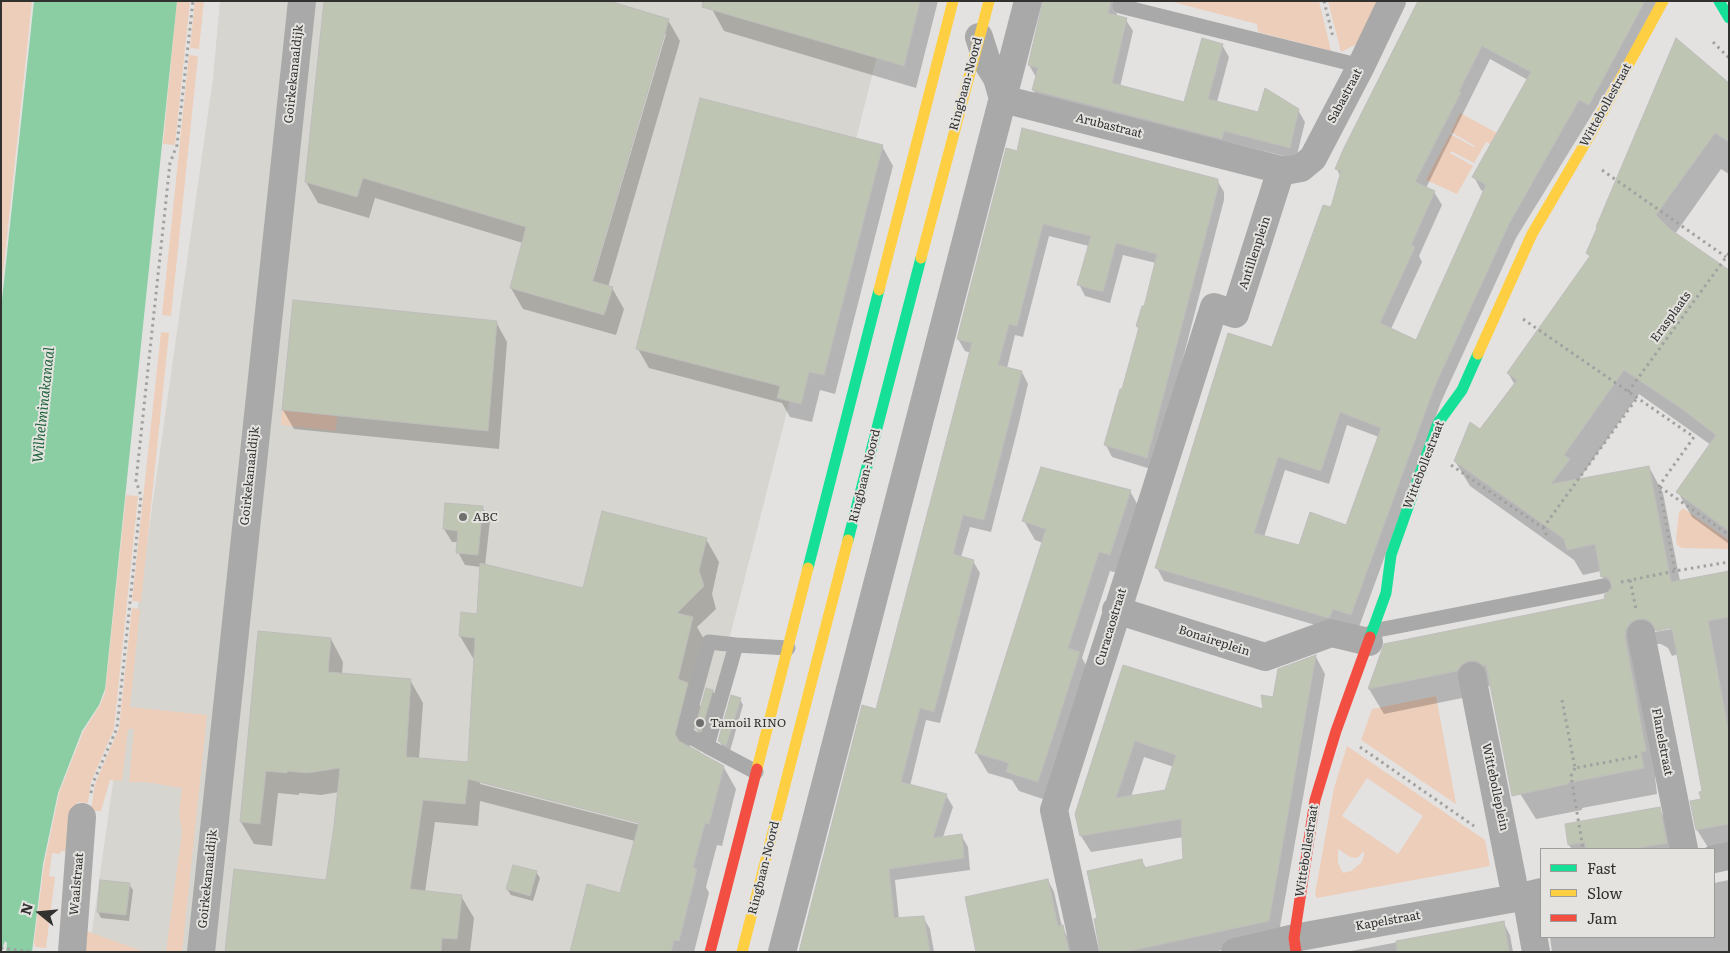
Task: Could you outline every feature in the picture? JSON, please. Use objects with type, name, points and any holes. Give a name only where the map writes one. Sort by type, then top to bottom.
[{"type":"main road","points":[[710,952],[954,1]]},
{"type":"main road","name":"Ringbaan-Noord","points":[[742,952],[954,129],[989,1]]},
{"type":"main road","name":"Wittebollestraat","points":[[1295,945],[1315,800],[1336,731],[1386,593],[1391,555],[1438,423],[1462,390],[1532,234],[1590,135],[1663,1]]},
{"type":"main road","points":[[1719,1],[1729,18]]},
{"type":"street","name":"Goirkekanaaldijk","points":[[201,952],[235,615],[302,1]]},
{"type":"street","points":[[782,952],[1028,1]]},
{"type":"street","name":"Sabastraat","points":[[1281,170],[1301,168],[1313,158],[1349,63],[1392,1]]},
{"type":"street","points":[[979,37],[987,62],[998,78],[1002,99]]},
{"type":"street","name":"Arubastraat","points":[[1002,99],[1281,170]]},
{"type":"street","name":"Antillenplein","points":[[1214,306],[1235,314],[1281,170]]},
{"type":"street","name":"Curacaostraat","points":[[1085,952],[1054,810],[1214,306]]},
{"type":"street","name":"Bonaireplein","points":[[1116,610],[1265,657],[1331,633],[1371,637]]},
{"type":"street","name":"Flanelstraat","points":[[1641,634],[1684,848]]},
{"type":"street","name":"Wittebolleplein","points":[[1472,676],[1504,828],[1528,895],[1536,952]]},
{"type":"street","name":"Waalstraat","points":[[72,952],[82,817]]},
{"type":"street","points":[[1715,859],[1729,856]]},
{"type":"street","name":"Kapelstraat","points":[[1235,952],[1295,945],[1528,895]]},
{"type":"lane","points":[[1120,6],[1349,63]]},
{"type":"lane","points":[[1371,637],[1603,586]]},
{"type":"lane","points":[[756,772],[684,733],[710,642],[788,648]]},
{"type":"lane","points":[[707,746],[736,644]]},
{"type":"path","points":[[82,817],[89,805],[94,783],[117,728],[141,496],[136,481],[170,163],[178,145],[192,1]]},
{"type":"path","points":[[1324,1],[1336,51],[1349,63]]},
{"type":"path","points":[[1579,153],[1726,257]]},
{"type":"path","name":"Erasplaats","points":[[1628,392],[1729,253]]},
{"type":"path","points":[[1500,303],[1694,438],[1659,486],[1674,571]]},
{"type":"path","points":[[1543,528],[1637,398]]},
{"type":"path","points":[[1426,456],[1451,465],[1543,528],[1548,538]]},
{"type":"path","points":[[1659,486],[1729,535]]},
{"type":"path","points":[[1603,586],[1729,562]]},
{"type":"path","points":[[1562,700],[1575,768],[1571,776],[1583,848]]},
{"type":"path","points":[[1336,731],[1482,831],[1504,828]]},
{"type":"path","points":[[1575,768],[1664,752]]},
{"type":"path","points":[[1,948],[33,952]]},
{"type":"shaded area","points":[[1,1],[32,1],[1,293]]},
{"type":"shaded area","points":[[177,1],[190,1],[175,145],[163,144]]},
{"type":"shaded area","points":[[195,1],[204,1],[199,49],[190,48]]},
{"type":"shaded area","points":[[220,1],[891,1],[650,952],[89,952],[213,78]]},
{"type":"shaded area","points":[[1169,1],[1319,1],[1331,51],[1258,32],[1257,24]]},
{"type":"shaded area","points":[[1328,1],[1381,1],[1357,44],[1341,52]]},
{"type":"shaded area","points":[[189,55],[198,56],[171,316],[162,315]]},
{"type":"shaded area","points":[[1460,113],[1497,133],[1491,144],[1486,142],[1474,163],[1451,151],[1450,153],[1473,166],[1457,194],[1426,180],[1450,134],[1475,146],[1451,132]]},
{"type":"shaded area","points":[[161,332],[169,333],[141,602],[132,601]]},
{"type":"shaded area","points":[[282,410],[337,415],[336,431],[281,425]]},
{"type":"shaded area","points":[[126,495],[138,496],[114,729],[91,782],[88,803],[77,802],[71,852],[61,851],[60,854],[52,853],[49,876],[55,877],[46,948],[35,947],[34,942],[44,865],[59,793],[83,732],[100,705],[105,693]]},
{"type":"shaded area","points":[[1683,508],[1729,540],[1729,549],[1682,548],[1677,545],[1679,512]]},
{"type":"shaded area","points":[[132,608],[140,609],[130,707],[207,715],[182,952],[166,952],[182,832],[179,812],[182,788],[146,782],[129,782],[134,729],[128,729],[122,781],[110,780],[101,811],[91,811],[95,784],[119,728]]},
{"type":"shaded area","points":[[1436,696],[1456,804],[1361,740],[1372,709]]},
{"type":"shaded area","points":[[1347,746],[1485,840],[1490,866],[1317,898],[1315,894],[1334,788]],"holes":[[[1367,778],[1423,816],[1398,854],[1342,816]],[[1338,849],[1350,857],[1357,858],[1364,851],[1364,856],[1361,863],[1351,871],[1343,873],[1338,863]]]},
{"type":"shaded area","points":[[86,931],[145,952],[88,952],[80,948]]},
{"type":"water","name":"Wilhelminakanaal","points":[[34,1],[177,1],[105,689],[99,705],[82,731],[58,793],[43,864],[32,952],[6,952],[7,943],[5,941],[1,952],[1,309]]},
{"type":"building","points":[[324,1],[609,1],[669,19],[592,281],[613,287],[604,315],[510,288],[526,227],[363,178],[357,197],[305,182]]},
{"type":"building","points":[[703,1],[920,1],[904,66],[702,7]]},
{"type":"building","points":[[1043,1],[1111,1],[1108,13],[1127,18],[1112,83],[1184,102],[1202,38],[1223,44],[1208,99],[1258,112],[1265,88],[1299,109],[1290,148],[1224,131],[1222,139],[1032,90],[1038,68],[1028,65]]},
{"type":"building","points":[[1418,1],[1645,1],[1589,105],[1579,100],[1509,224],[1434,388],[1351,615],[1333,609],[1329,618],[1155,568],[1228,333],[1272,347],[1323,205],[1331,207],[1341,171],[1335,169]],"holes":[[[1482,46],[1531,72],[1472,177],[1486,185],[1416,340],[1380,323],[1415,247],[1411,245],[1435,191],[1415,182]],[[1340,412],[1381,428],[1346,525],[1310,512],[1299,545],[1254,533],[1278,457],[1321,471]]]},
{"type":"building","points":[[1676,38],[1729,83],[1729,142],[1715,133],[1656,215],[1670,229],[1729,270],[1729,531],[1676,492],[1716,435],[1682,409],[1624,370],[1564,455],[1570,459],[1551,484],[1649,466],[1671,582],[1729,571],[1729,617],[1708,621],[1729,733],[1729,824],[1696,830],[1690,801],[1701,799],[1699,792],[1702,791],[1672,628],[1656,631],[1652,623],[1646,619],[1638,619],[1631,622],[1626,629],[1625,637],[1646,751],[1641,752],[1644,768],[1512,796],[1486,665],[1484,666],[1477,661],[1468,661],[1461,665],[1457,671],[1368,689],[1384,644],[1605,599],[1604,595],[1612,589],[1610,580],[1606,577],[1601,577],[1595,544],[1567,550],[1564,539],[1454,461],[1470,422],[1480,429],[1517,380],[1507,373],[1590,256],[1586,253],[1596,227]]},
{"type":"building","points":[[700,98],[883,145],[824,375],[809,372],[801,404],[777,398],[780,386],[636,349]]},
{"type":"building","points":[[1022,128],[1218,179],[1218,188],[1147,458],[1104,445],[1120,389],[1122,389],[1124,382],[1139,327],[1136,326],[1142,306],[1144,306],[1157,254],[1116,243],[1103,292],[1077,285],[1091,236],[1043,224],[1017,326],[1009,324],[998,365],[1022,371],[1011,415],[984,520],[963,515],[953,554],[974,560],[934,712],[920,708],[901,782],[947,794],[933,838],[962,834],[964,858],[889,869],[894,918],[924,916],[930,952],[799,952],[862,705],[876,709],[972,343],[957,339],[1006,148],[1017,151]]},
{"type":"building","points":[[293,300],[497,321],[488,431],[282,410]]},
{"type":"building","points":[[1041,467],[1131,490],[1110,555],[1099,552],[1068,648],[1080,652],[1038,782],[1006,772],[1009,763],[975,753],[1046,529],[1022,521]]},
{"type":"building","name":"ABC","points":[[445,503],[483,506],[478,555],[456,553],[458,531],[443,529]]},
{"type":"building","points":[[602,511],[707,538],[699,570],[704,586],[677,613],[693,617],[678,679],[688,683],[675,734],[679,741],[724,766],[709,824],[705,823],[693,868],[697,869],[679,941],[674,940],[671,952],[570,952],[587,884],[620,893],[639,823],[468,779],[465,804],[423,800],[410,889],[462,895],[457,939],[442,938],[441,952],[225,952],[234,869],[326,880],[340,768],[307,773],[266,771],[260,824],[240,822],[258,631],[331,638],[328,672],[411,679],[406,757],[468,762],[475,638],[459,636],[461,612],[477,614],[480,563],[583,588]]},
{"type":"building","points":[[1316,655],[1269,921],[1125,952],[1100,952],[1094,919],[1097,918],[1087,871],[1142,859],[1144,868],[1183,859],[1181,819],[1080,836],[1075,814],[1123,665],[1263,709],[1261,695],[1273,697],[1278,669]],"holes":[[[1135,741],[1176,755],[1165,790],[1116,798]]]},
{"type":"building","points":[[706,688],[713,690],[701,732],[695,728]]},
{"type":"building","points":[[731,695],[741,698],[726,746],[718,741]]},
{"type":"building","points":[[1660,807],[1667,843],[1638,848],[1586,848],[1585,842],[1568,845],[1565,824]]},
{"type":"building","points":[[513,865],[537,871],[530,896],[506,889]]},
{"type":"building","points":[[1048,879],[1058,926],[1063,925],[1069,952],[976,952],[965,897]]},
{"type":"building","points":[[100,880],[130,883],[126,915],[97,912]]},
{"type":"building","points":[[1504,921],[1509,952],[1397,952],[1396,941]]},
{"type":"traffic: fast","points":[[1719,1],[1729,18]]},
{"type":"traffic: fast","points":[[848,540],[921,258]]},
{"type":"traffic: fast","points":[[808,568],[879,290]]},
{"type":"traffic: fast","points":[[1370,637],[1386,593],[1391,555],[1438,423],[1462,390],[1478,354]]},
{"type":"traffic: slow","points":[[879,290],[953,1]]},
{"type":"traffic: slow","points":[[921,258],[989,1]]},
{"type":"traffic: slow","points":[[1478,354],[1532,234],[1590,135],[1663,1]]},
{"type":"traffic: slow","points":[[742,952],[848,540]]},
{"type":"traffic: slow","points":[[757,769],[808,568]]},
{"type":"traffic: jam","points":[[1296,952],[1294,938],[1315,800],[1336,731],[1370,637]]},
{"type":"traffic: jam","points":[[710,952],[757,769]]},
{"type":"place","name":"ABC","points":[[463,517]]},
{"type":"place","name":"Tamoil RINO","points":[[700,723]]}]
